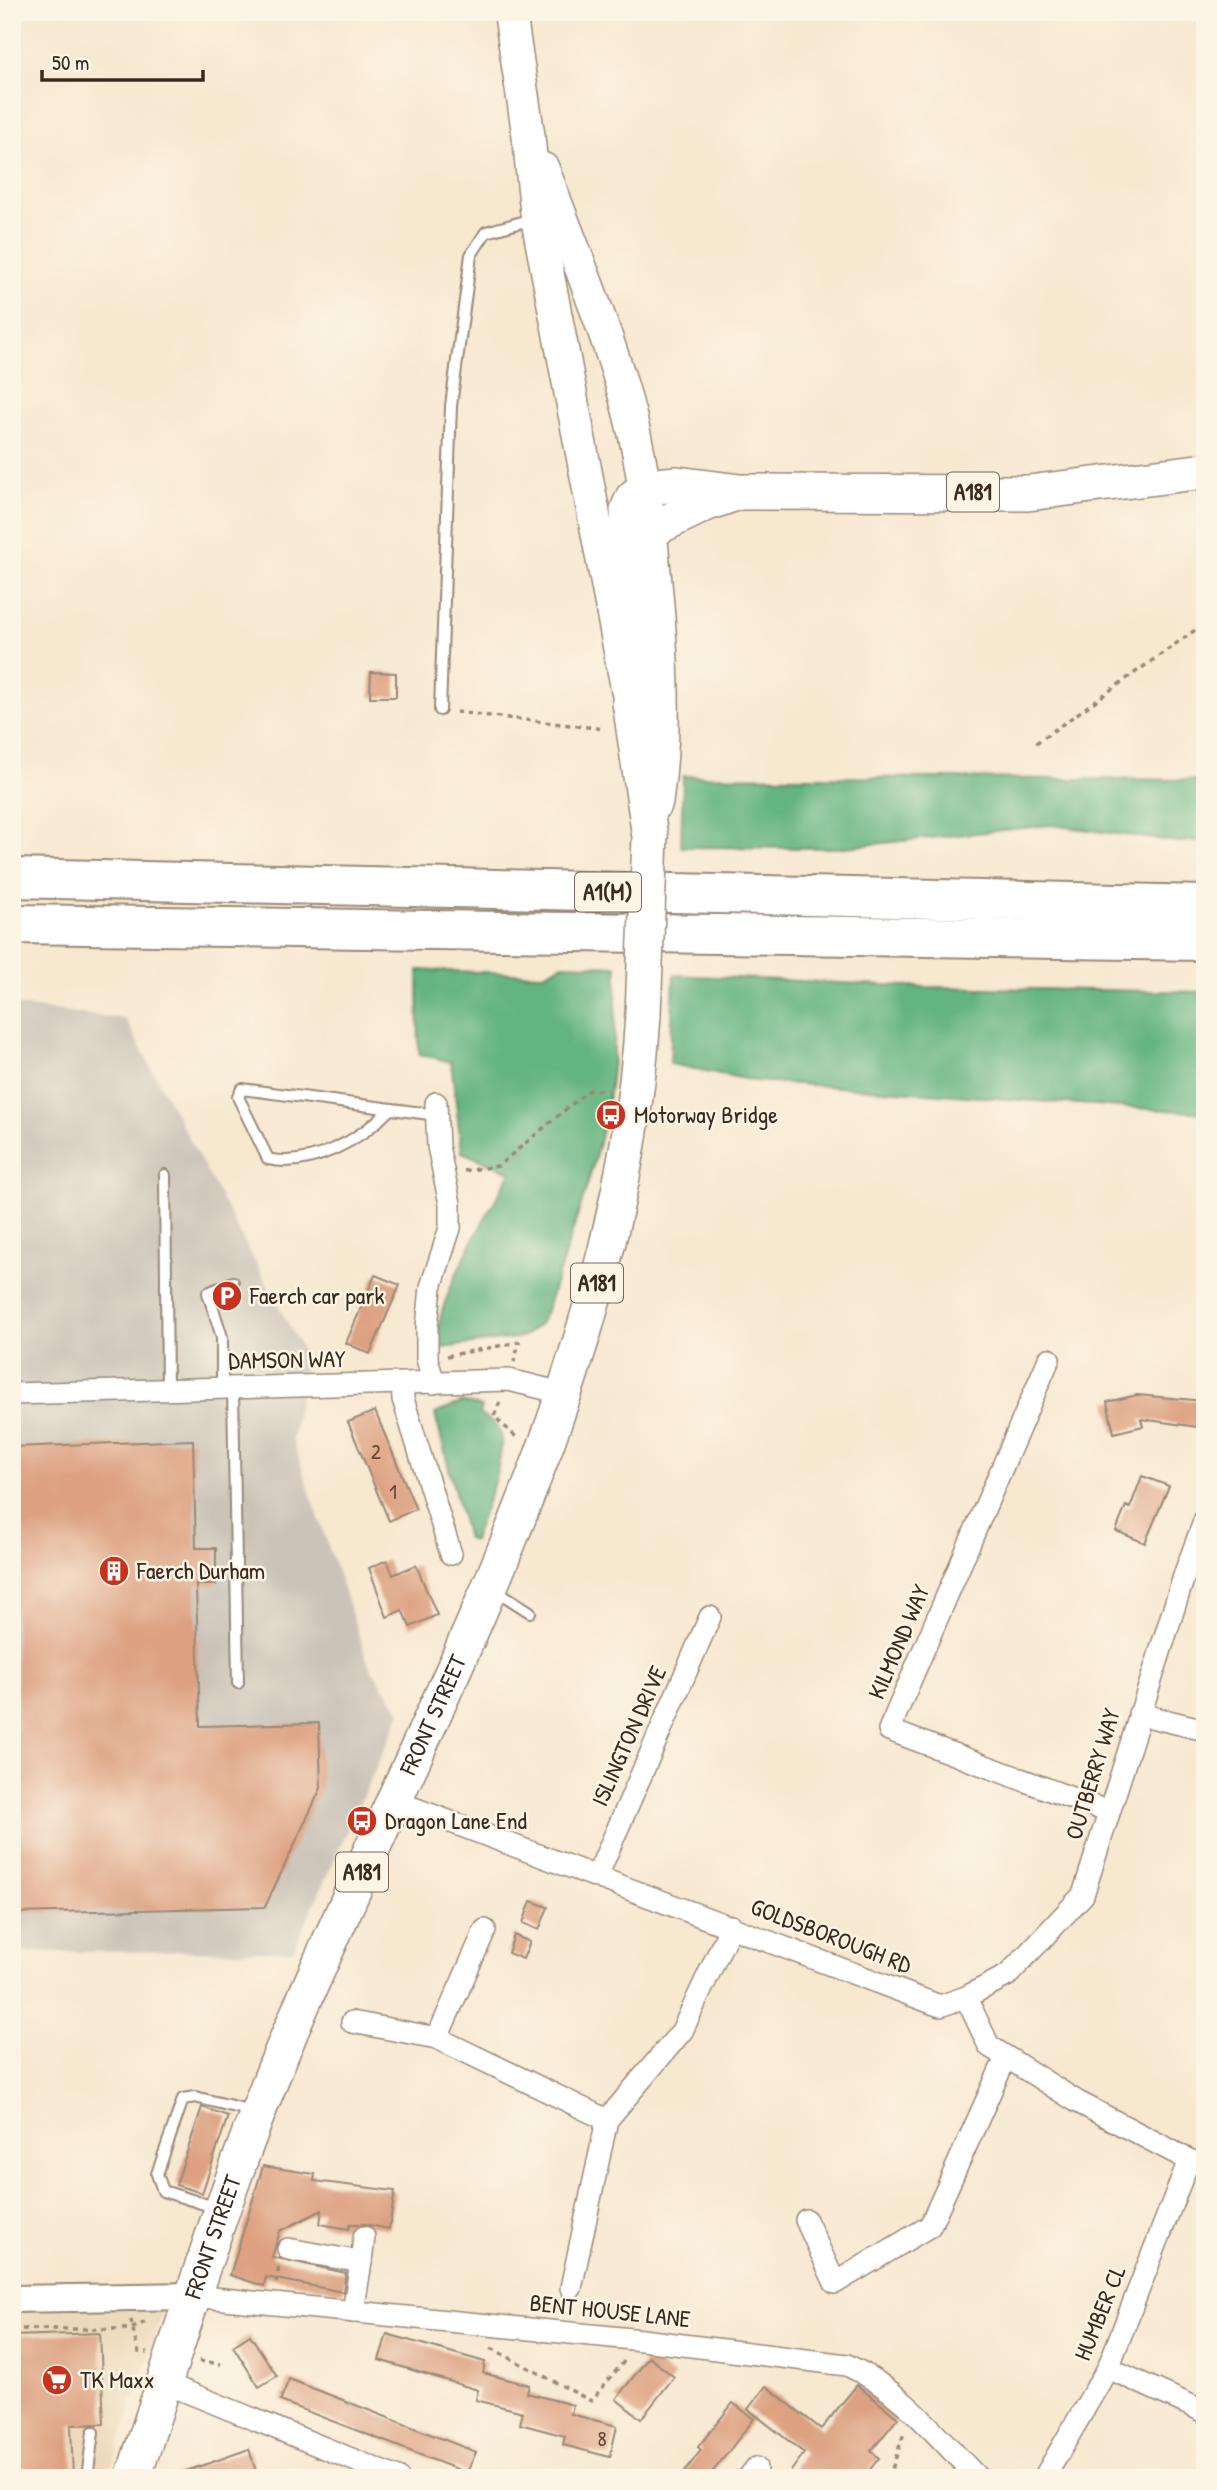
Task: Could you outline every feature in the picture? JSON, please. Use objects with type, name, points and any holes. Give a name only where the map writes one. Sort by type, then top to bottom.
[{"type":"highway","name":"A1(M)","points":[[12,878],[1205,905]]},
{"type":"highway","name":"A1(M)","points":[[12,924],[1205,941]]},
{"type":"main road","points":[[510,12],[528,132],[548,216],[592,500],[631,717]]},
{"type":"main road","points":[[548,216],[612,353],[632,420],[646,487]]},
{"type":"main road","name":"A181","points":[[650,837],[661,761],[660,643],[639,530],[628,510],[633,498],[646,487],[677,484],[740,492],[1028,493],[1205,471]]},
{"type":"main road","name":"A181","points":[[639,530],[740,492]]},
{"type":"main road","points":[[592,500],[610,521],[639,530]]},
{"type":"main road","name":"A181","points":[[639,530],[640,635],[631,717],[650,837]]},
{"type":"main road","name":"FRONT STREET","points":[[133,2478],[193,2296],[258,2113],[288,2036],[490,1587],[541,1453],[597,1284],[625,1171],[639,1090],[650,837]]},
{"type":"street","points":[[434,1383],[427,1359],[431,1287],[450,1228],[445,1173],[438,1146],[437,1109]]},
{"type":"street","name":"KILMOND WAY","points":[[1049,1359],[889,1730],[1109,1812]]},
{"type":"street","name":"DAMSON WAY","points":[[12,1394],[509,1380],[562,1393]]},
{"type":"street","points":[[402,1384],[403,1399],[452,1554]]},
{"type":"street","name":"OUTBERRY WAY","points":[[966,1997],[1008,1975],[1083,1895],[1139,1714],[1205,1519]]},
{"type":"street","name":"ISLINGTON DRIVE","points":[[597,1876],[710,1617]]},
{"type":"street","points":[[1139,1714],[1205,1730]]},
{"type":"street","name":"GOLDSBOROUGH RD","points":[[395,1801],[732,1926],[940,2007],[966,1997]]},
{"type":"street","points":[[571,2288],[607,2120],[682,2031],[732,1926]]},
{"type":"street","points":[[437,2038],[485,1930]]},
{"type":"street","points":[[966,1997],[989,2046],[1076,2101],[1197,2162]]},
{"type":"street","points":[[352,2022],[437,2038],[607,2120]]},
{"type":"street","points":[[806,2220],[835,2283],[930,2225],[1006,2057]]},
{"type":"street","name":"HUMBER CL","points":[[1044,2478],[1108,2368],[1197,2162]]},
{"type":"street","points":[[353,2312],[364,2237]]},
{"type":"street","points":[[288,2249],[361,2262]]},
{"type":"street","points":[[12,2299],[193,2296]]},
{"type":"street","name":"BENT HOUSE LANE","points":[[193,2296],[272,2306],[642,2340],[847,2365],[871,2376],[912,2411],[978,2478]]},
{"type":"street","points":[[1108,2368],[1205,2412]]},
{"type":"street","points":[[165,2383],[398,2478]]},
{"type":"lane","points":[[440,710],[451,407],[471,255],[486,232],[548,216]]},
{"type":"lane","points":[[390,1109],[372,1128],[331,1149],[284,1163],[268,1159],[238,1097],[242,1088],[390,1109],[437,1109]]},
{"type":"lane","points":[[164,1175],[167,1390]]},
{"type":"lane","points":[[233,1282],[208,1293],[222,1338],[227,1388],[238,1683]]},
{"type":"lane","points":[[490,1587],[530,1612]]},
{"type":"lane","points":[[223,2210],[163,2191],[157,2174],[183,2099],[195,2097],[258,2113]]},
{"type":"lane","points":[[87,2478],[93,2432]]},
{"type":"path","points":[[1036,743],[1205,622]]},
{"type":"path","points":[[440,710],[631,717]]},
{"type":"path","points":[[445,1173],[498,1167],[590,1090],[639,1090]]},
{"type":"path","points":[[427,1359],[519,1342],[509,1380],[494,1416],[510,1434],[541,1453]]},
{"type":"path","points":[[272,2306],[280,2257],[288,2249]]},
{"type":"path","points":[[12,2329],[131,2329]]},
{"type":"path","points":[[487,2345],[591,2401],[642,2340]]},
{"type":"path","points":[[889,2478],[912,2411]]},
{"type":"shaded area","points":[[12,1005],[125,1019],[306,1357],[292,1439],[369,1666],[401,1712],[293,1951],[12,1952]]},
{"type":"shaded area","points":[[168,2296],[108,2478],[12,2478],[12,2299]]},
{"type":"green space","points":[[683,776],[1205,780],[1205,840],[1178,842],[1052,825],[837,848],[681,847]]},
{"type":"green space","points":[[563,964],[617,966],[614,1050],[608,1100],[597,1152],[581,1204],[540,1324],[523,1337],[443,1348],[439,1332],[447,1297],[467,1251],[511,1172],[462,1152],[451,1062],[419,1054],[418,970],[544,974]]},
{"type":"green space","points":[[674,975],[926,987],[1205,992],[1205,1113],[755,1081],[670,1064]]},
{"type":"green space","points":[[462,1402],[482,1407],[480,1414],[498,1428],[501,1438],[498,1467],[473,1541],[467,1539],[435,1414]]},
{"type":"building","points":[[371,672],[396,673],[396,697],[370,697]]},
{"type":"building","points":[[375,1275],[400,1285],[370,1354],[346,1343]]},
{"type":"building","points":[[1137,1395],[1205,1401],[1205,1428],[1141,1419],[1143,1426],[1114,1433],[1107,1402]]},
{"type":"building","points":[[375,1411],[416,1509],[389,1521],[348,1422]]},
{"type":"building","points":[[193,1440],[196,1548],[216,1548],[216,1585],[196,1585],[200,1726],[319,1723],[321,1788],[265,1907],[12,1913],[12,1732],[18,1731],[12,1447]]},
{"type":"building","points":[[1142,1476],[1169,1486],[1145,1543],[1116,1531],[1126,1506],[1130,1508]]},
{"type":"building","points":[[387,1560],[393,1575],[416,1565],[437,1615],[410,1627],[402,1610],[387,1617],[369,1568]]},
{"type":"building","points":[[531,1901],[548,1907],[539,1930],[523,1923]]},
{"type":"building","points":[[514,1935],[530,1942],[523,1959],[508,1953]]},
{"type":"building","points":[[202,2107],[228,2116],[202,2193],[176,2185]]},
{"type":"building","points":[[263,2166],[315,2174],[314,2181],[395,2191],[389,2229],[365,2224],[350,2224],[349,2229],[320,2224],[322,2210],[280,2231],[272,2257],[346,2273],[343,2292],[266,2277],[264,2286],[230,2275]]},
{"type":"building","name":"TK Maxx","points":[[100,2333],[104,2424],[71,2425],[73,2478],[12,2478],[12,2336]]},
{"type":"building","points":[[387,2334],[485,2362],[483,2373],[529,2385],[527,2393],[573,2405],[571,2414],[617,2426],[610,2457],[563,2445],[565,2436],[520,2424],[523,2412],[476,2400],[478,2390],[379,2360]]},
{"type":"building","points":[[250,2335],[277,2376],[259,2387],[233,2346]]},
{"type":"building","points":[[649,2357],[674,2377],[641,2419],[616,2399]]},
{"type":"building","points":[[289,2379],[476,2452],[467,2473],[280,2401]]},
{"type":"building","points":[[857,2385],[898,2418],[871,2451],[879,2458],[863,2478],[786,2478],[804,2453],[748,2409],[766,2386],[821,2429]]},
{"type":"building","points":[[733,2403],[754,2419],[708,2478],[680,2478],[701,2450],[698,2447]]},
{"type":"building","points":[[249,2449],[258,2478],[175,2478],[175,2475]]},
{"type":"place","name":"Motorway Bridge","points":[[611,1115]]},
{"type":"place","name":"Faerch car park","points":[[227,1296]]},
{"type":"place","name":"Faerch Durham","points":[[114,1571]]},
{"type":"place","name":"Dragon Lane End","points":[[362,1821]]},
{"type":"place","name":"TK Maxx","points":[[57,2380]]}]
